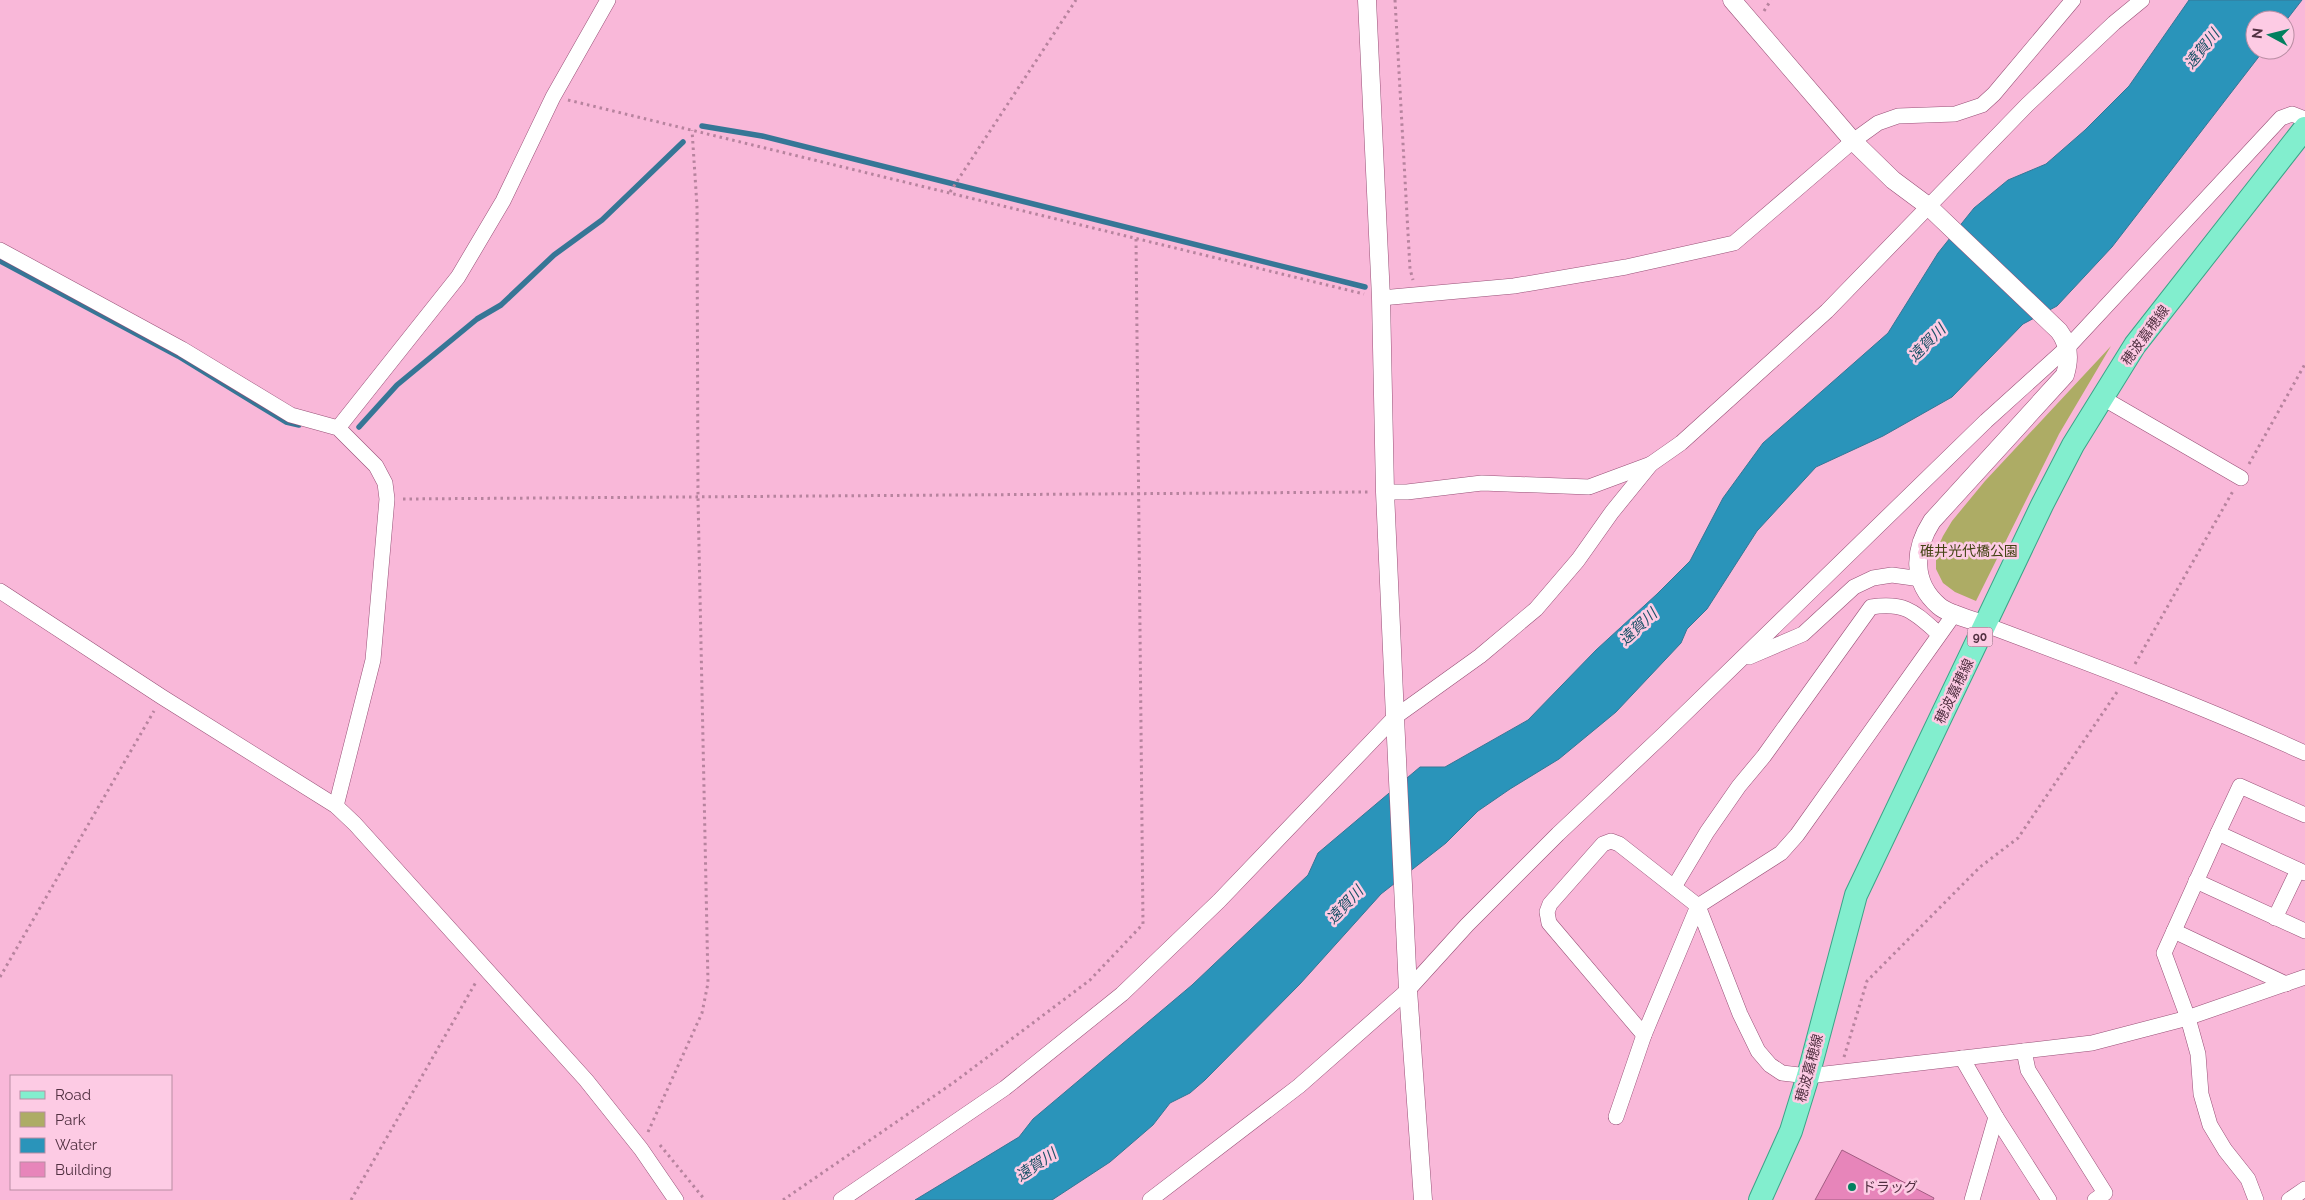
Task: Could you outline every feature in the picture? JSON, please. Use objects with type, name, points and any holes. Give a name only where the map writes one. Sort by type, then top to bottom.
[{"type":"main road","name":"穂波嘉穂線","points":[[1760,1200],[1791,1131],[1808,1076],[1856,894],[2055,479],[2101,397],[2135,346],[2305,128]]},
{"type":"street","points":[[338,428],[458,277],[503,201],[553,97],[608,0]]},
{"type":"street","points":[[1367,0],[1382,298],[1384,492],[1408,990],[1423,1200]]},
{"type":"street","points":[[1732,0],[1853,141],[1893,180],[1933,211],[2059,331],[2067,347],[2069,358],[2065,375],[1932,521],[1922,536],[1918,553],[1917,572],[1925,590],[1940,607],[2128,678],[2239,723],[2305,753]]},
{"type":"street","points":[[1382,298],[1514,286],[1626,267],[1734,243],[1853,141],[1878,123],[1898,116],[1955,114],[1982,105],[1994,94],[2073,0]]},
{"type":"street","points":[[1384,492],[1407,492],[1482,483],[1589,487],[1651,464],[1681,443],[1827,311],[1933,211],[2027,105],[2114,23],[2142,0]]},
{"type":"street","points":[[1150,1200],[1299,1086],[1408,990],[1467,925],[1558,834],[1739,662],[1986,421],[2067,347],[2281,118],[2292,114],[2305,119]]},
{"type":"street","points":[[0,250],[182,349],[291,415],[338,428],[376,466],[385,483],[387,499],[373,660],[336,806]]},
{"type":"street","points":[[2101,397],[2241,478]]},
{"type":"street","points":[[841,1200],[1005,1088],[1122,994],[1219,901],[1395,717],[1480,656],[1536,609],[1578,560],[1612,512],[1651,464]]},
{"type":"street","points":[[1739,662],[1803,634],[1854,586],[1873,578],[1892,575],[1921,579]]},
{"type":"street","points":[[0,591],[162,697],[336,806],[355,824],[586,1080],[640,1149],[676,1200]]},
{"type":"street","points":[[1674,887],[1707,832],[1739,786],[1764,756],[1871,607],[1885,605],[1912,610],[1939,634]]},
{"type":"street","points":[[1616,1117],[1644,1035],[1698,906],[1781,853],[1797,835],[1954,613]]},
{"type":"street","points":[[2256,1200],[2248,1178],[2225,1150],[2210,1125],[2201,1094],[2198,1054],[2188,1018],[2164,953],[2240,786],[2305,815]]},
{"type":"street","points":[[2218,833],[2302,871],[2275,918]]},
{"type":"street","points":[[1644,1035],[1549,923],[1547,912],[1550,904],[1597,850],[1603,844],[1611,841],[1619,844],[1698,906],[1740,1014],[1758,1052],[1770,1065],[1782,1073],[1808,1076],[2092,1043],[2188,1018],[2305,977]]},
{"type":"street","points":[[2196,882],[2305,931]]},
{"type":"street","points":[[2174,931],[2286,984]]},
{"type":"street","points":[[2024,1051],[2028,1070],[2104,1192],[2095,1200]]},
{"type":"street","points":[[1962,1058],[1996,1117],[2049,1200]]},
{"type":"street","points":[[1972,1200],[1996,1117]]},
{"type":"street","points":[[2289,1200],[2305,1189]]},
{"type":"path","points":[[951,190],[1076,0]]},
{"type":"path","points":[[1395,0],[1410,269],[1417,295]]},
{"type":"path","points":[[553,97],[951,190],[1382,298]]},
{"type":"path","points":[[640,1149],[702,1013],[708,983],[698,498],[697,206],[692,130]]},
{"type":"path","points":[[783,1200],[953,1083],[1090,980],[1143,924],[1136,237]]},
{"type":"path","points":[[1839,1072],[1867,981],[1980,867],[2018,838],[2128,678],[2305,364]]},
{"type":"path","points":[[387,499],[1384,492]]},
{"type":"path","points":[[0,978],[162,697]]},
{"type":"path","points":[[351,1200],[484,968]]},
{"type":"path","points":[[649,1130],[705,1200]]},
{"type":"green space","name":"碓井光代橋公園","points":[[2111,346],[2059,434],[1976,601],[1955,592],[1943,583],[1936,569],[1936,551],[1952,521],[1985,481]]},
{"type":"water","name":"遠賀川","points":[[2189,0],[2302,0],[2294,10],[2245,10],[2245,60],[2256,60],[2112,247],[2057,306],[2023,324],[1952,397],[1883,436],[1816,467],[1757,531],[1707,609],[1687,629],[1681,643],[1616,712],[1559,759],[1478,811],[1446,843],[1381,894],[1300,984],[1190,1093],[1170,1103],[1153,1125],[1110,1162],[1052,1200],[915,1200],[1019,1137],[1033,1119],[1192,985],[1308,875],[1318,853],[1420,767],[1445,767],[1528,720],[1596,650],[1690,561],[1723,498],[1763,443],[1888,333],[1938,253],[1974,208],[2008,180],[2046,164],[2085,130],[2129,86]]},
{"type":"building","points":[[1842,1150],[1934,1198],[1933,1200],[1815,1200]]},
{"type":"waterway","points":[[702,126],[762,136],[1365,287]]},
{"type":"waterway","points":[[359,427],[397,385],[477,319],[501,305],[554,255],[602,220],[683,142]]},
{"type":"waterway","points":[[0,261],[178,356],[286,422],[299,425]]},
{"type":"place","name":"ドラッグ","points":[[1852,1187]]}]
